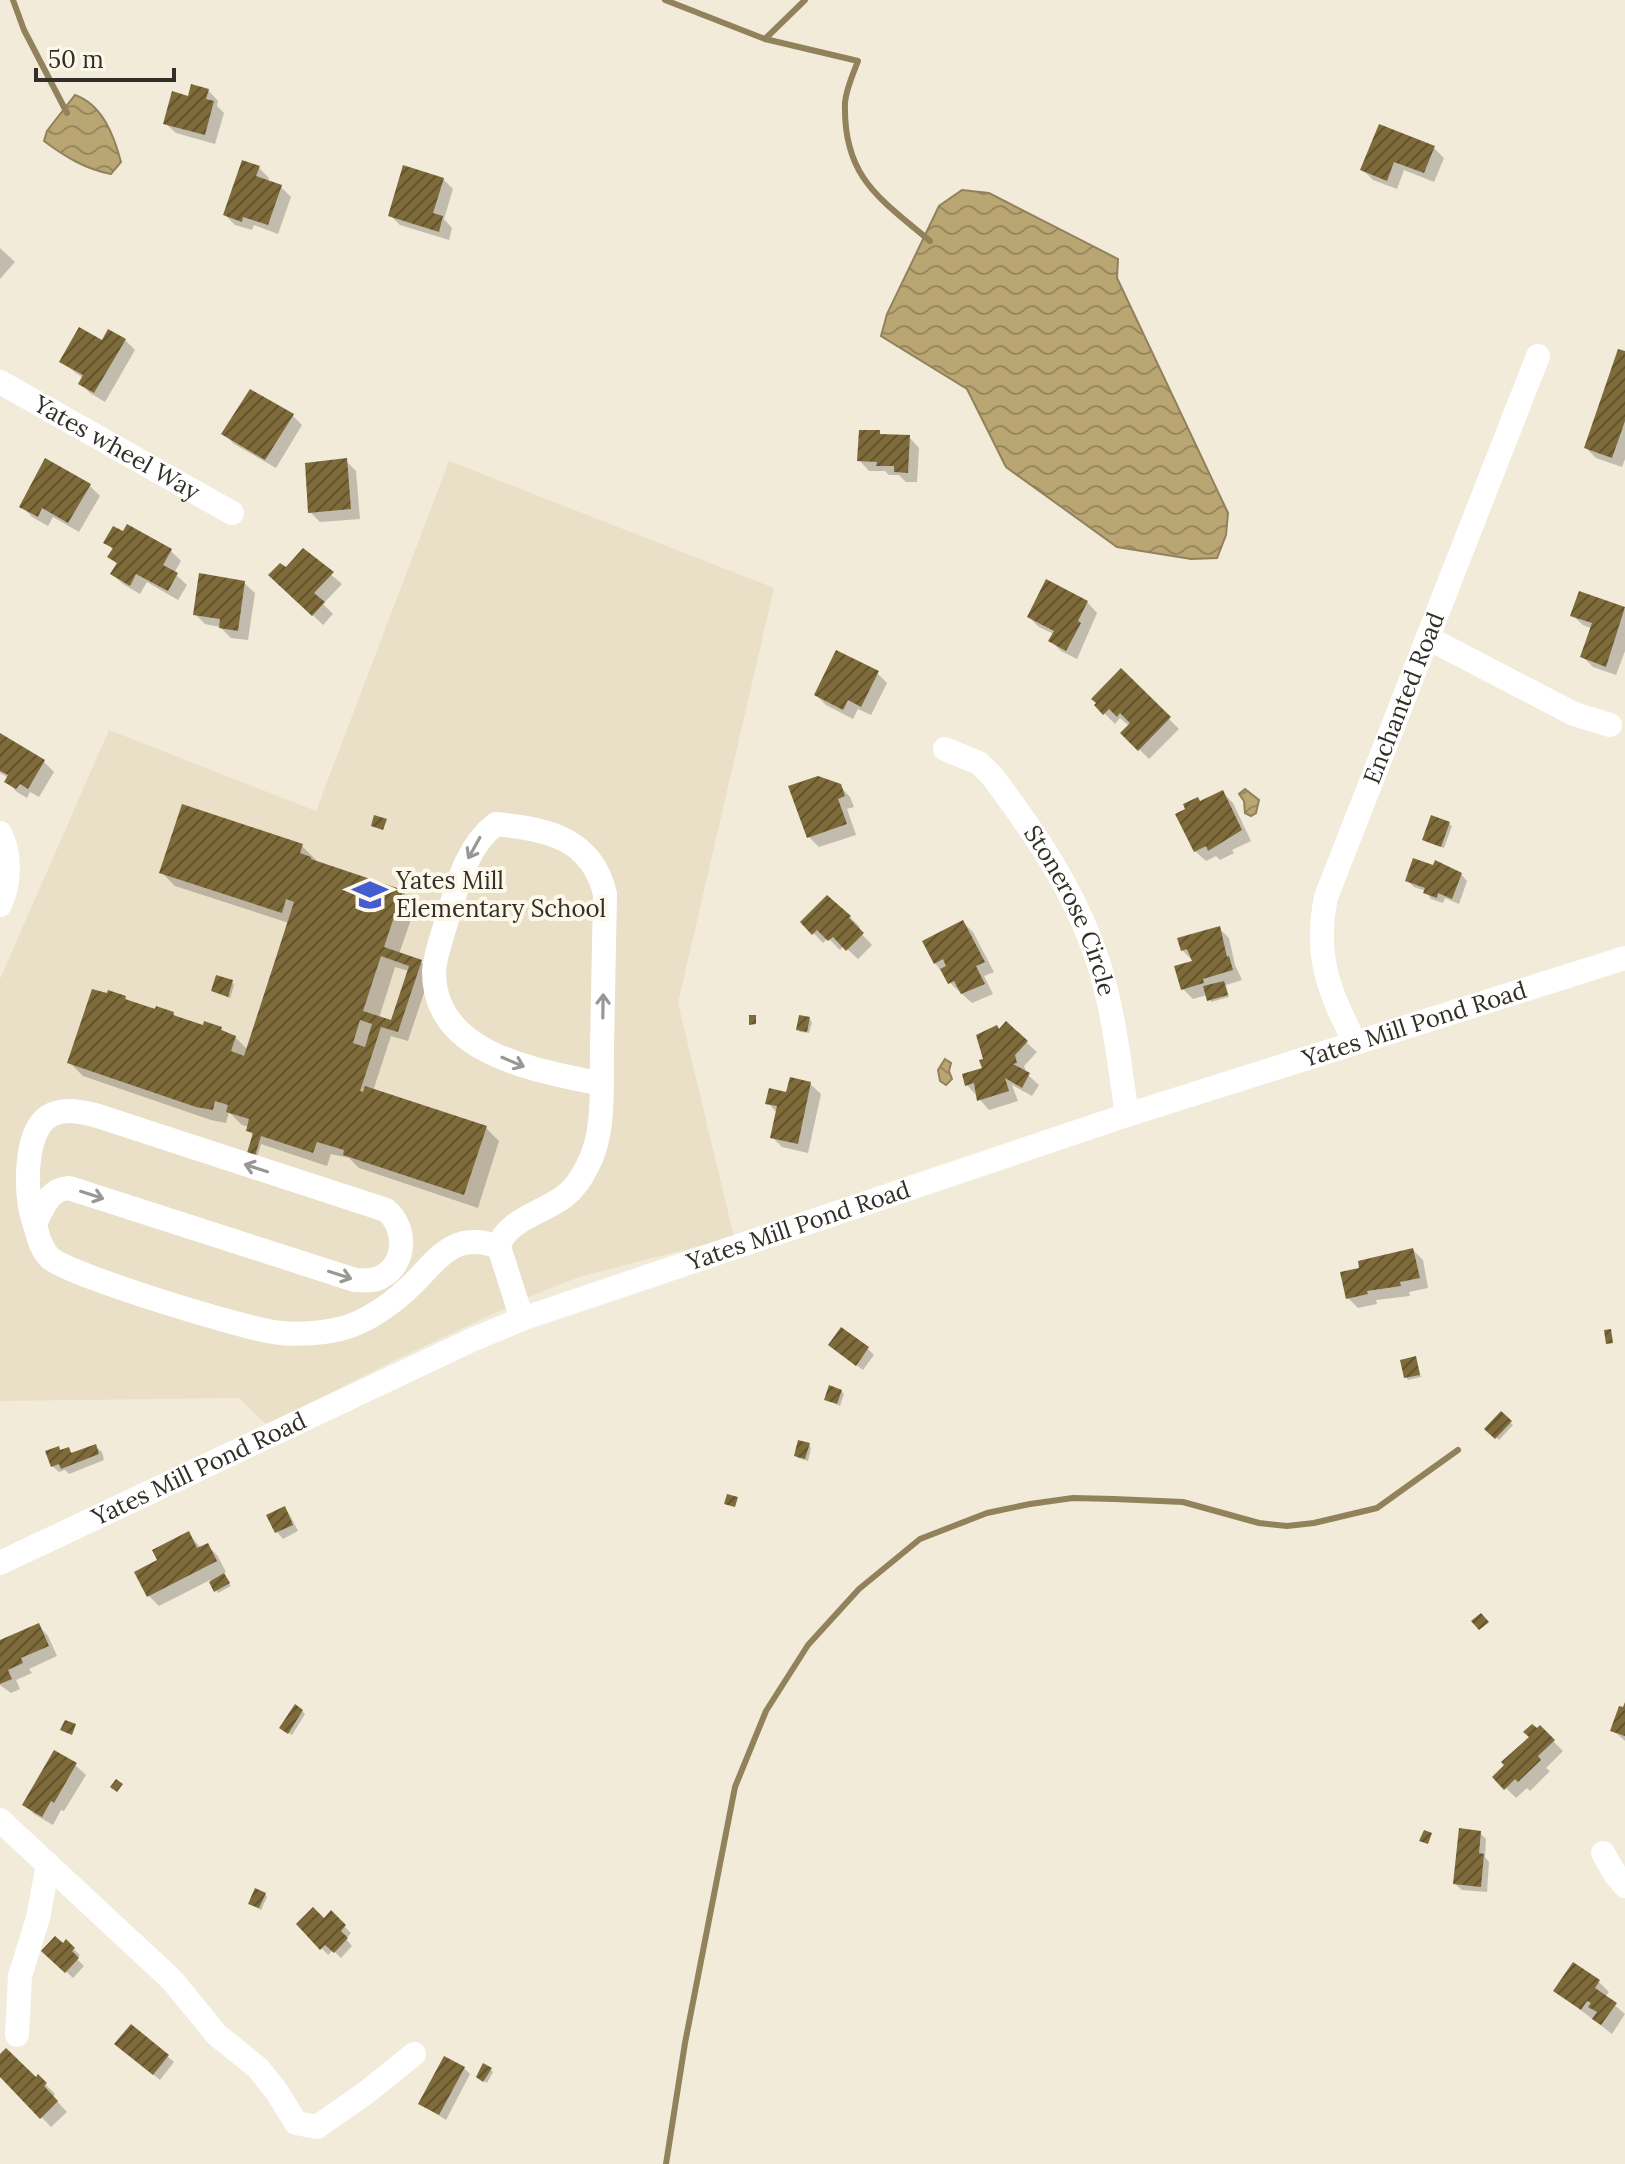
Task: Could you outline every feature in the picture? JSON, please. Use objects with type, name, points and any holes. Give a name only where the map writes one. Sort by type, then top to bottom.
[{"type":"street","name":"Enchanted Road","points":[[1355,1043],[1327,983],[1322,962],[1322,919],[1333,877],[1538,356]]},
{"type":"street","name":"Yates wheel Way","points":[[0,382],[232,513]]},
{"type":"street","points":[[1428,638],[1574,714],[1610,725]]},
{"type":"street","name":"Stonerose Circle","points":[[945,749],[979,763],[992,776],[1046,851],[1067,887],[1089,935],[1102,974],[1112,1015],[1127,1115]]},
{"type":"street","points":[[522,1319],[499,1247],[509,1229],[569,1194],[586,1171],[597,1140],[601,1084],[605,894],[595,865],[579,846],[523,827],[496,824],[482,835],[471,850],[450,910],[434,970],[438,1001],[451,1025],[471,1042],[520,1066],[601,1084]]},
{"type":"street","points":[[0,833],[5,841],[9,868],[0,905]]},
{"type":"street","name":"Yates Mill Pond Road","points":[[0,1563],[522,1319],[1127,1115],[1625,958]]},
{"type":"street","points":[[35,1224],[44,1203],[53,1193],[69,1188],[355,1280],[373,1281],[383,1277],[393,1269],[401,1254],[399,1226],[386,1210],[95,1115],[69,1110],[51,1115],[39,1125],[28,1160],[28,1205],[38,1238],[47,1255],[57,1263],[222,1319],[281,1334],[347,1327],[406,1291],[432,1261],[450,1247],[486,1242],[499,1247]]},
{"type":"street","points":[[0,1820],[172,1980],[217,2035],[258,2068],[296,2123],[317,2127],[414,2054]]},
{"type":"street","points":[[1603,1853],[1625,1886]]},
{"type":"street","points":[[17,2035],[20,1976],[38,1918],[48,1864]]},
{"type":"shaded area","name":"Yates Mill Elementary School","points":[[449,461],[774,588],[678,1003],[734,1237],[579,1277],[529,1297],[267,1425],[239,1398],[0,1401],[0,979],[109,730],[316,811]]},
{"type":"water","points":[[75,95],[93,106],[111,132],[121,162],[111,174],[75,161],[44,141],[47,131]]},
{"type":"water","points":[[962,190],[989,193],[1118,259],[1117,278],[1228,513],[1226,535],[1217,558],[1191,559],[1117,547],[1006,467],[967,389],[881,336],[887,314],[939,206]]},
{"type":"water","points":[[1245,789],[1259,800],[1256,813],[1251,816],[1245,813],[1244,801],[1239,794]]},
{"type":"water","points":[[945,1059],[951,1063],[949,1071],[952,1079],[946,1085],[940,1081],[938,1070]]},
{"type":"building","points":[[191,84],[209,89],[206,99],[214,101],[205,135],[163,124],[172,91],[188,96]]},
{"type":"building","points":[[1379,124],[1435,146],[1424,173],[1394,162],[1387,181],[1360,170]]},
{"type":"building","points":[[242,160],[260,166],[256,176],[282,185],[268,225],[243,217],[242,222],[223,215]]},
{"type":"building","points":[[403,165],[444,178],[433,213],[443,216],[439,232],[388,216]]},
{"type":"building","points":[[79,327],[102,340],[108,329],[126,339],[94,393],[78,384],[83,375],[59,362]]},
{"type":"building","points":[[1618,349],[1625,351],[1625,421],[1612,458],[1584,448]]},
{"type":"building","points":[[250,389],[294,414],[265,460],[221,434]]},
{"type":"building","points":[[859,430],[910,435],[908,473],[894,472],[894,466],[876,466],[877,462],[857,461]]},
{"type":"building","points":[[45,458],[91,484],[68,523],[42,508],[38,517],[19,507]]},
{"type":"building","points":[[347,458],[351,509],[308,513],[305,463]]},
{"type":"building","points":[[127,524],[172,549],[163,565],[178,573],[168,591],[136,574],[130,586],[110,574],[117,563],[107,557],[113,548],[103,543],[113,526],[123,531]]},
{"type":"building","points":[[303,548],[334,572],[314,593],[325,602],[312,616],[268,575],[280,563],[286,567]]},
{"type":"building","points":[[199,573],[245,581],[238,631],[219,628],[220,619],[193,615]]},
{"type":"building","points":[[1046,579],[1088,601],[1078,621],[1081,623],[1066,651],[1048,641],[1054,631],[1027,617]]},
{"type":"building","points":[[1579,591],[1625,607],[1606,667],[1580,657],[1592,623],[1570,616]]},
{"type":"building","points":[[836,650],[879,671],[861,707],[848,700],[843,710],[814,695]]},
{"type":"building","points":[[1121,668],[1171,717],[1138,751],[1120,733],[1130,723],[1120,713],[1117,717],[1109,709],[1103,715],[1091,699]]},
{"type":"building","points":[[0,733],[45,760],[28,789],[20,784],[16,789],[4,782],[8,775],[0,771]]},
{"type":"building","points":[[818,776],[841,784],[845,796],[838,799],[847,824],[807,838],[788,786]]},
{"type":"building","points":[[1223,790],[1242,830],[1208,851],[1206,846],[1194,852],[1175,814],[1185,809],[1183,804],[1198,797],[1200,801]]},
{"type":"building","name":"Yates Mill Elementary School","points":[[182,804],[303,844],[300,853],[311,859],[403,890],[384,947],[422,960],[398,1032],[381,1027],[360,1091],[363,1092],[365,1086],[487,1126],[464,1195],[343,1155],[344,1150],[317,1142],[313,1153],[261,1136],[255,1156],[247,1153],[253,1133],[246,1131],[249,1119],[226,1112],[228,1105],[215,1101],[213,1110],[196,1107],[67,1063],[92,989],[107,993],[108,990],[126,996],[125,999],[174,1012],[173,1015],[203,1025],[204,1021],[222,1027],[221,1030],[236,1036],[231,1051],[244,1056],[294,902],[286,899],[282,913],[159,873]],"holes":[[[381,956],[409,966],[391,1020],[363,1011]],[[360,1020],[372,1024],[365,1047],[353,1043]]]},
{"type":"building","points":[[374,815],[387,819],[383,830],[371,826]]},
{"type":"building","points":[[1431,815],[1450,822],[1441,847],[1422,840]]},
{"type":"building","points":[[1413,858],[1433,865],[1435,860],[1462,873],[1452,899],[1438,893],[1437,898],[1423,893],[1425,888],[1405,881]]},
{"type":"building","points":[[827,895],[851,916],[849,918],[864,933],[846,951],[833,937],[828,941],[817,930],[812,935],[800,922]]},
{"type":"building","points":[[963,920],[985,962],[976,966],[985,984],[961,994],[954,981],[948,984],[940,969],[946,966],[943,959],[934,964],[922,941]]},
{"type":"building","points":[[1220,926],[1233,970],[1181,990],[1174,966],[1192,961],[1187,949],[1181,951],[1177,938]]},
{"type":"building","points":[[216,975],[233,980],[228,997],[211,991]]},
{"type":"building","points":[[1224,981],[1228,995],[1207,1001],[1203,986]]},
{"type":"building","points":[[749,1015],[756,1015],[756,1024],[749,1025]]},
{"type":"building","points":[[799,1015],[810,1017],[807,1032],[796,1030]]},
{"type":"building","points":[[1006,1021],[1028,1041],[1015,1055],[1017,1063],[1013,1064],[1030,1073],[1022,1088],[1005,1078],[1009,1091],[977,1101],[974,1083],[965,1086],[962,1074],[982,1068],[979,1060],[983,1059],[976,1035],[997,1025],[999,1029]]},
{"type":"building","points":[[790,1077],[811,1082],[798,1144],[770,1138],[777,1106],[765,1104],[769,1088],[786,1092]]},
{"type":"building","points":[[1413,1248],[1420,1278],[1400,1282],[1401,1286],[1367,1291],[1368,1294],[1346,1299],[1340,1272],[1359,1268],[1358,1261]]},
{"type":"building","points":[[841,1327],[869,1347],[856,1366],[828,1345]]},
{"type":"building","points":[[1611,1329],[1613,1343],[1606,1344],[1604,1330]]},
{"type":"building","points":[[1416,1356],[1420,1375],[1404,1378],[1400,1360]]},
{"type":"building","points":[[829,1385],[842,1390],[837,1404],[824,1400]]},
{"type":"building","points":[[1501,1411],[1512,1421],[1495,1439],[1484,1429]]},
{"type":"building","points":[[798,1440],[810,1443],[805,1459],[794,1456]]},
{"type":"building","points":[[96,1444],[99,1454],[61,1469],[59,1464],[51,1467],[45,1451],[59,1446],[60,1450],[69,1447],[71,1453]]},
{"type":"building","points":[[727,1494],[738,1497],[735,1507],[724,1504]]},
{"type":"building","points":[[285,1506],[293,1525],[275,1533],[266,1515]]},
{"type":"building","points":[[189,1531],[197,1548],[208,1543],[217,1561],[147,1597],[134,1572],[157,1560],[152,1550]]},
{"type":"building","points":[[224,1573],[230,1583],[214,1592],[209,1582]]},
{"type":"building","points":[[1481,1613],[1489,1622],[1479,1630],[1471,1621]]},
{"type":"building","points":[[39,1623],[49,1646],[21,1658],[23,1663],[8,1670],[12,1679],[0,1684],[0,1640]]},
{"type":"building","points":[[1625,1702],[1625,1736],[1610,1731],[1619,1706],[1623,1707]]},
{"type":"building","points":[[295,1704],[303,1710],[288,1734],[279,1728]]},
{"type":"building","points":[[65,1720],[76,1724],[72,1735],[60,1730]]},
{"type":"building","points":[[1532,1724],[1537,1728],[1540,1725],[1555,1740],[1538,1756],[1541,1760],[1518,1782],[1515,1779],[1504,1790],[1492,1777],[1504,1765],[1501,1762],[1529,1737],[1523,1732]]},
{"type":"building","points":[[54,1750],[77,1763],[54,1803],[51,1801],[42,1817],[22,1805]]},
{"type":"building","points":[[116,1779],[123,1784],[117,1792],[110,1787]]},
{"type":"building","points":[[1459,1828],[1481,1831],[1479,1853],[1484,1854],[1481,1887],[1453,1884]]},
{"type":"building","points":[[1424,1830],[1432,1833],[1428,1844],[1419,1841]]},
{"type":"building","points":[[255,1888],[266,1893],[259,1908],[248,1904]]},
{"type":"building","points":[[313,1907],[324,1918],[331,1910],[346,1925],[341,1931],[348,1938],[334,1953],[325,1945],[320,1950],[296,1924]]},
{"type":"building","points":[[55,1936],[63,1943],[66,1939],[79,1958],[65,1973],[41,1951]]},
{"type":"building","points":[[1573,1962],[1600,1980],[1595,1988],[1617,2003],[1601,2025],[1592,2019],[1597,2012],[1588,2007],[1591,2003],[1587,2001],[1581,2010],[1553,1991]]},
{"type":"building","points":[[131,2024],[169,2055],[153,2075],[114,2044]]},
{"type":"building","points":[[6,2048],[36,2077],[38,2074],[47,2083],[44,2086],[58,2101],[40,2119],[0,2077],[0,2054]]},
{"type":"building","points":[[444,2056],[465,2067],[439,2115],[418,2104]]},
{"type":"building","points":[[483,2063],[492,2068],[483,2082],[476,2077]]},
{"type":"waterway","points":[[13,0],[24,30],[67,113]]},
{"type":"waterway","points":[[665,0],[765,39],[858,61],[845,103],[850,150],[858,168],[880,198],[930,241]]},
{"type":"waterway","points":[[765,39],[805,0]]},
{"type":"waterway","points":[[666,2164],[685,2043],[735,1787],[766,1711],[808,1645],[859,1589],[920,1539],[987,1513],[1073,1498],[1114,1499],[1183,1502],[1259,1523],[1287,1526],[1314,1523],[1377,1508],[1458,1450]]},
{"type":"place","name":"Yates Mill Elementary School","points":[[370,895]]}]
